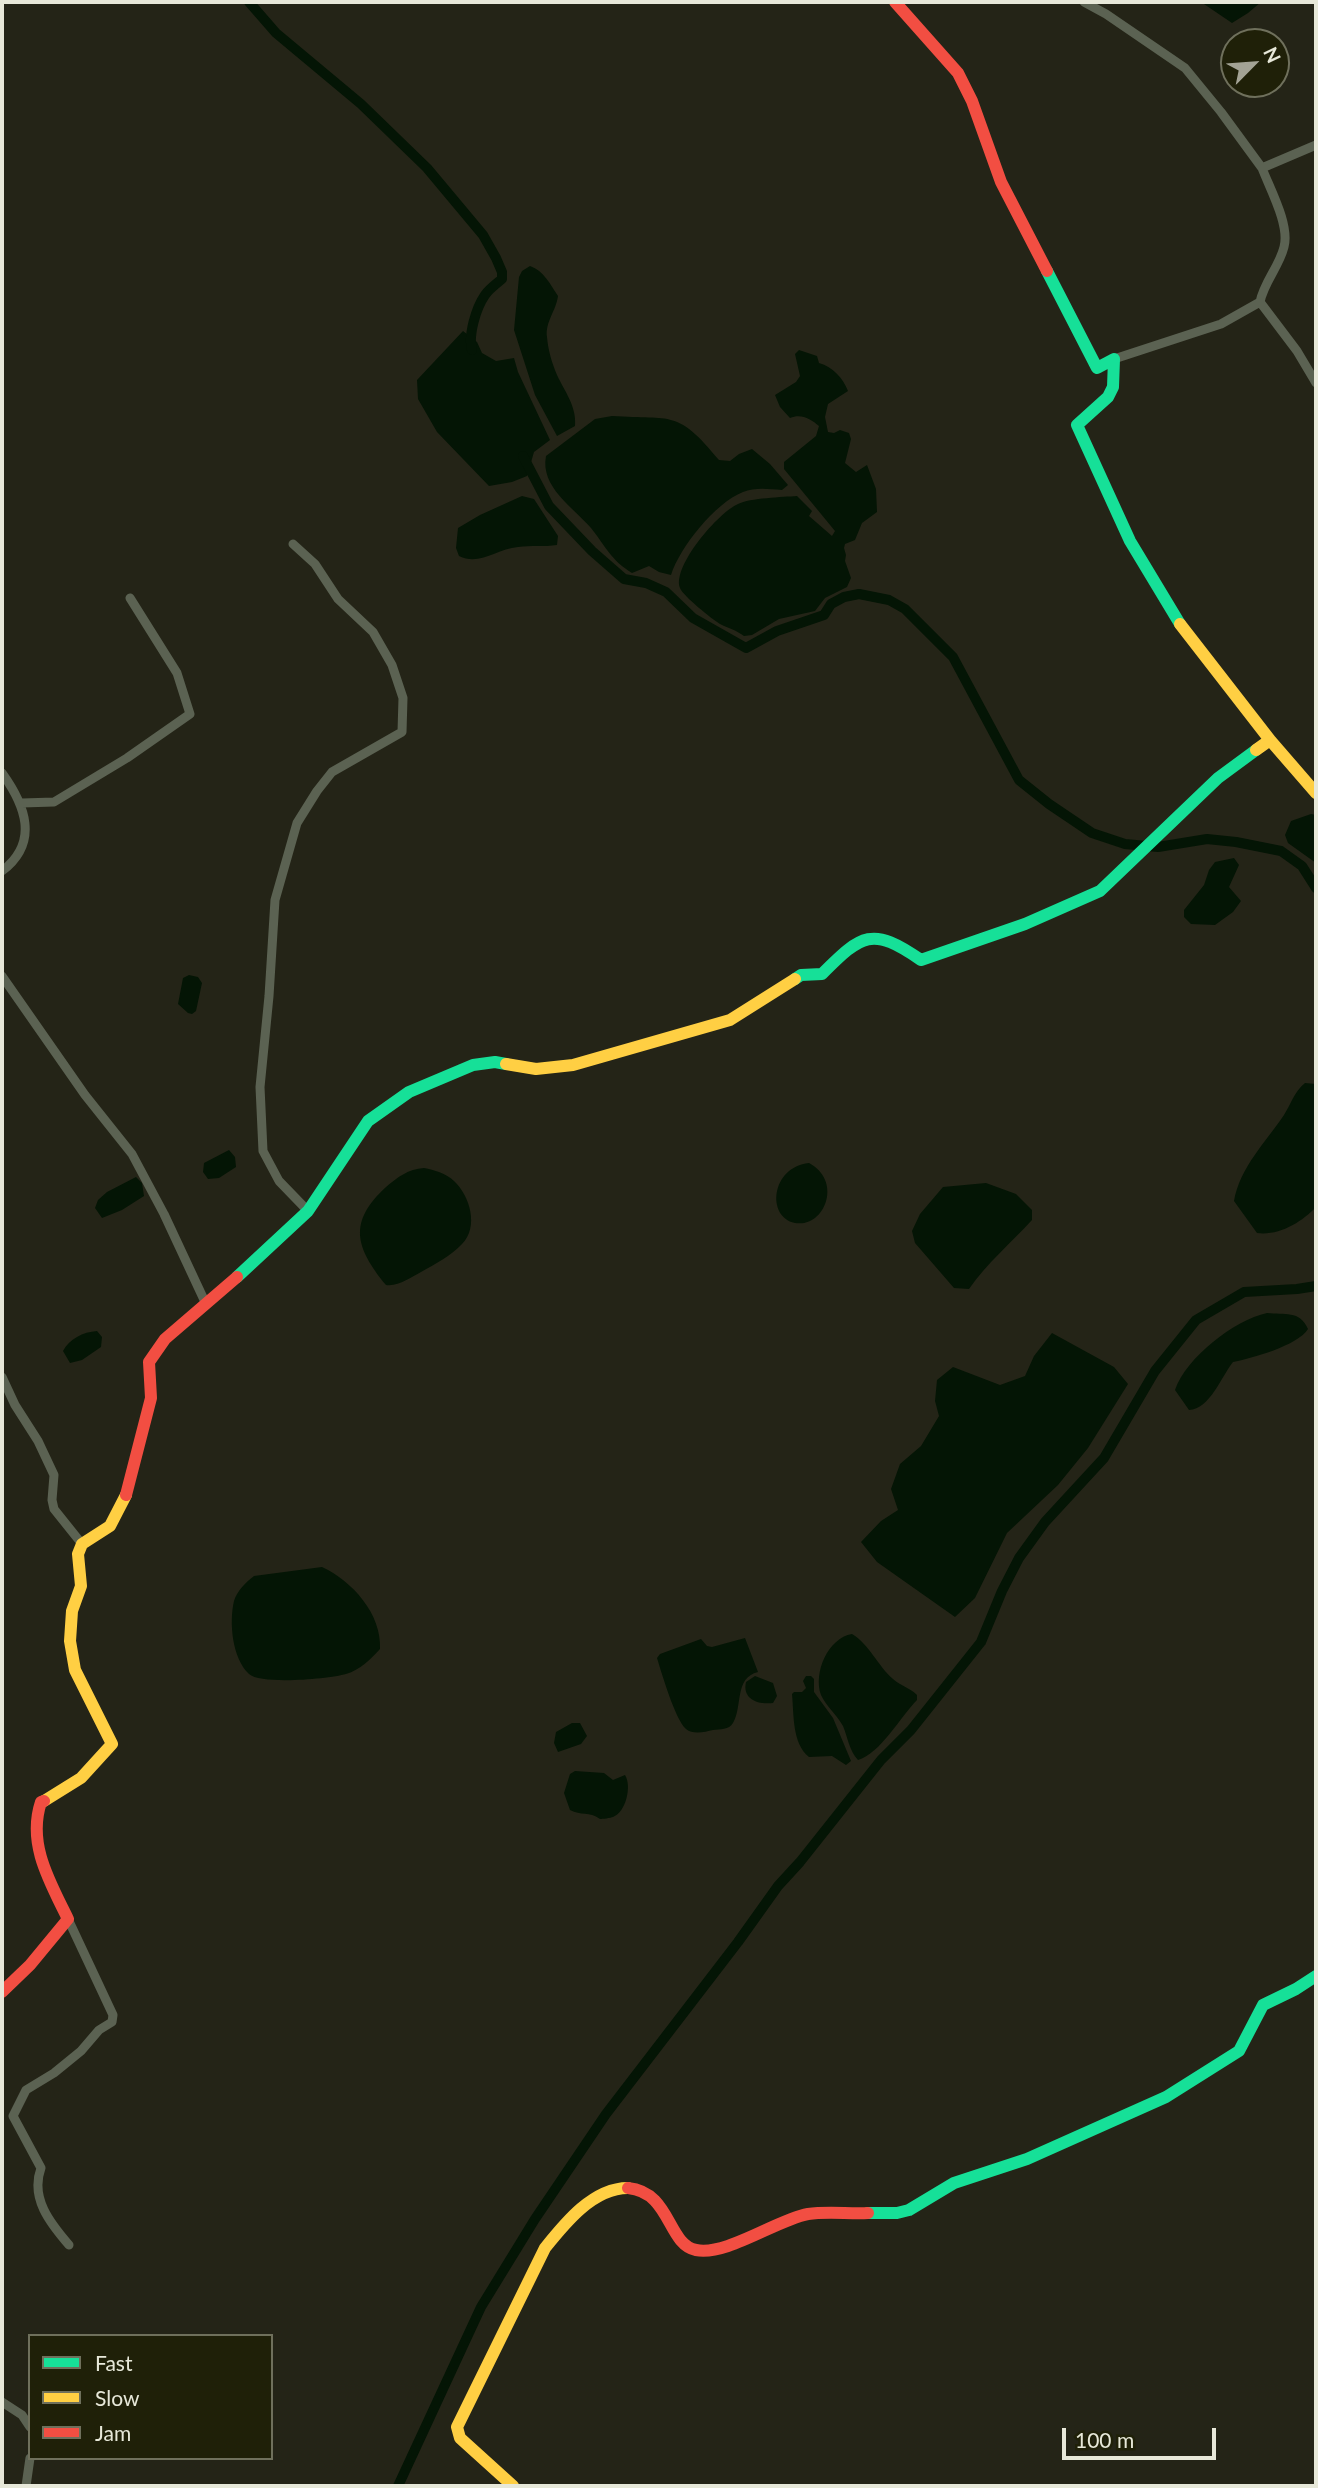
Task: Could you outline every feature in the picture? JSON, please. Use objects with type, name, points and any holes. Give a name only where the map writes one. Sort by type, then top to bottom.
[{"type":"street","points":[[895,2],[958,73],[972,101],[1001,182],[1097,368],[1114,359],[1221,324],[1260,302]]},
{"type":"street","points":[[1084,2],[1185,68],[1222,112],[1262,168],[1286,230],[1284,247],[1262,289],[1260,302],[1297,351],[1316,383]]},
{"type":"street","points":[[1262,168],[1316,145]]},
{"type":"street","points":[[1114,359],[1113,387],[1108,397],[1077,425],[1093,463],[1125,531],[1170,609],[1270,740],[1316,793]]},
{"type":"street","points":[[293,544],[314,564],[338,599],[373,632],[392,665],[403,698],[402,732],[332,772],[317,791],[297,823],[275,900],[260,1087],[263,1151],[279,1181],[308,1211]]},
{"type":"street","points":[[22,803],[54,802],[127,758],[190,714],[177,673],[130,597]]},
{"type":"street","points":[[69,2245],[55,2229],[36,2192],[41,2168],[13,2116],[26,2090],[54,2073],[81,2051],[99,2030],[112,2022],[113,2015],[41,1862],[34,1822],[41,1802],[84,1777],[113,1744],[75,1670],[71,1641],[72,1611],[81,1586],[78,1554],[82,1544],[110,1526],[126,1496],[150,1398],[149,1362],[165,1339],[252,1265],[308,1211],[368,1121],[409,1092],[473,1065],[495,1062],[537,1069],[573,1065],[730,1020],[801,975],[822,974],[852,945],[875,936],[896,941],[920,960],[1025,924],[1100,891],[1218,778],[1270,740]]},
{"type":"street","points":[[2,773],[22,803],[26,826],[21,848],[2,870]]},
{"type":"street","points":[[2,976],[85,1095],[132,1154],[164,1214],[206,1304]]},
{"type":"street","points":[[2,1377],[54,1475],[54,1509],[82,1544]]},
{"type":"street","points":[[2,1992],[30,1965],[68,1919]]},
{"type":"street","points":[[513,2486],[460,2438],[457,2427],[545,2248],[560,2228],[580,2208],[596,2197],[629,2188],[642,2191],[652,2197],[683,2244],[691,2250],[702,2251],[716,2249],[808,2214],[897,2213],[909,2210],[954,2183],[1040,2154],[1167,2097],[1239,2051],[1263,2005],[1316,1976]]},
{"type":"street","points":[[2,2402],[22,2415],[28,2424]]},
{"type":"street","points":[[26,2486],[30,2460]]},
{"type":"shaded area","points":[[1201,2],[1261,2],[1232,23]]},
{"type":"shaded area","points":[[530,266],[543,275],[558,296],[547,332],[549,352],[572,406],[575,426],[557,436],[535,395],[514,330],[519,277],[522,271]]},
{"type":"shaded area","points":[[463,331],[477,342],[482,353],[496,361],[514,358],[550,440],[534,452],[527,476],[512,482],[489,486],[437,432],[418,399],[417,380]]},
{"type":"shaded area","points":[[799,350],[817,356],[819,363],[833,370],[846,386],[848,391],[828,404],[825,417],[828,432],[840,430],[849,433],[851,439],[845,463],[856,472],[867,465],[876,489],[877,512],[862,523],[855,540],[845,544],[845,561],[851,578],[847,587],[825,598],[815,611],[779,619],[752,635],[744,636],[720,624],[692,602],[682,592],[679,578],[690,554],[709,528],[730,509],[743,502],[797,496],[812,511],[809,516],[832,536],[835,531],[784,469],[784,462],[816,436],[819,426],[806,418],[790,418],[780,407],[775,395],[796,382],[800,376],[795,354]]},
{"type":"shaded area","points":[[612,416],[673,420],[693,432],[719,460],[730,461],[752,449],[770,464],[788,485],[782,490],[748,490],[721,506],[690,539],[671,575],[649,566],[632,573],[614,558],[591,528],[560,496],[545,467],[546,456],[595,419]]},
{"type":"shaded area","points":[[522,496],[534,499],[558,536],[557,545],[510,548],[474,559],[459,556],[456,548],[458,528]]},
{"type":"shaded area","points":[[1311,814],[1316,815],[1316,863],[1288,843],[1285,835],[1291,821]]},
{"type":"shaded area","points":[[1234,858],[1239,865],[1229,887],[1241,901],[1233,912],[1215,925],[1191,924],[1184,917],[1184,910],[1204,885],[1209,870],[1215,862]]},
{"type":"shaded area","points":[[189,975],[198,977],[202,983],[196,1011],[192,1014],[178,1004],[183,978]]},
{"type":"shaded area","points":[[1305,1083],[1316,1084],[1316,1207],[1290,1227],[1257,1233],[1234,1201],[1237,1189],[1254,1155]]},
{"type":"shaded area","points":[[229,1150],[235,1157],[236,1167],[219,1178],[208,1179],[203,1172],[204,1163]]},
{"type":"shaded area","points":[[809,1163],[819,1171],[825,1181],[826,1202],[815,1218],[806,1223],[795,1223],[780,1212],[777,1192],[787,1173],[796,1166]]},
{"type":"shaded area","points":[[424,1168],[447,1176],[460,1187],[468,1203],[470,1229],[462,1244],[448,1256],[404,1281],[386,1285],[362,1247],[361,1223],[374,1200],[386,1187],[408,1172]]},
{"type":"shaded area","points":[[136,1177],[142,1183],[144,1196],[122,1210],[102,1218],[95,1208],[98,1200],[107,1192]]},
{"type":"shaded area","points":[[986,1183],[1016,1194],[1032,1210],[1032,1220],[969,1289],[954,1288],[915,1243],[912,1231],[920,1214],[943,1187]]},
{"type":"shaded area","points":[[1267,1313],[1296,1316],[1308,1329],[1284,1346],[1233,1362],[1209,1398],[1189,1410],[1175,1390],[1189,1365],[1226,1332],[1240,1323]]},
{"type":"shaded area","points":[[97,1331],[102,1337],[101,1347],[82,1360],[70,1363],[63,1351],[69,1343],[77,1337]]},
{"type":"shaded area","points":[[1052,1333],[1114,1367],[1128,1384],[1088,1448],[1058,1485],[1007,1533],[975,1598],[955,1617],[877,1562],[861,1542],[881,1521],[898,1510],[891,1489],[900,1464],[921,1446],[939,1416],[935,1401],[937,1380],[953,1367],[1000,1385],[1025,1376],[1034,1356]]},
{"type":"shaded area","points":[[322,1567],[344,1581],[363,1600],[376,1623],[380,1649],[361,1667],[337,1676],[280,1680],[249,1674],[239,1659],[233,1639],[234,1601],[240,1590],[254,1576]]},
{"type":"shaded area","points":[[852,1634],[893,1679],[917,1695],[917,1700],[882,1743],[858,1760],[843,1726],[823,1699],[819,1686],[824,1658],[836,1642]]},
{"type":"shaded area","points":[[745,1638],[758,1672],[750,1675],[742,1686],[733,1723],[724,1729],[689,1731],[682,1724],[673,1706],[657,1658],[660,1654],[701,1639],[707,1646],[712,1647]]},
{"type":"shaded area","points":[[755,1676],[773,1683],[777,1696],[773,1703],[757,1702],[746,1693],[746,1682]]},
{"type":"shaded area","points":[[806,1676],[814,1679],[814,1692],[833,1718],[851,1761],[846,1765],[832,1756],[809,1757],[799,1744],[792,1694],[802,1692],[806,1688],[803,1681]]},
{"type":"shaded area","points":[[572,1723],[580,1723],[587,1736],[581,1744],[558,1752],[554,1743],[556,1732]]},
{"type":"shaded area","points":[[575,1771],[604,1773],[613,1780],[625,1775],[628,1786],[626,1798],[618,1814],[600,1819],[570,1810],[564,1793],[570,1774]]},
{"type":"waterway","points":[[249,2],[276,33],[361,104],[427,168],[483,235],[496,258],[502,279],[487,293],[479,307],[472,329],[472,350]]},
{"type":"waterway","points":[[523,456],[549,506],[592,551],[624,579],[646,583],[666,592],[693,618],[746,648],[777,631],[824,615],[831,604],[844,597],[859,594],[889,600],[905,609],[953,657],[1019,780],[1049,804],[1092,833],[1125,844],[1158,847],[1207,839],[1281,851],[1302,866],[1316,888]]},
{"type":"waterway","points":[[398,2486],[481,2307],[535,2219],[606,2114],[778,1886],[881,1760],[911,1730],[981,1642],[1019,1558],[1045,1522],[1104,1458],[1155,1371],[1196,1320],[1244,1292],[1316,1286]]},
{"type":"traffic: fast","points":[[1047,271],[1097,368],[1114,359],[1113,387],[1108,397],[1077,425],[1130,541],[1180,624]]},
{"type":"traffic: fast","points":[[795,979],[801,975],[822,974],[847,950],[868,939],[890,942],[921,960],[1025,924],[1100,891],[1218,778],[1256,750]]},
{"type":"traffic: fast","points":[[237,1277],[308,1211],[368,1121],[409,1092],[473,1065],[495,1062],[506,1064]]},
{"type":"traffic: fast","points":[[868,2213],[897,2213],[909,2210],[954,2183],[1027,2159],[1166,2097],[1239,2051],[1263,2005],[1316,1976]]},
{"type":"traffic: slow","points":[[1180,624],[1270,740]]},
{"type":"traffic: slow","points":[[1256,750],[1270,740],[1316,793]]},
{"type":"traffic: slow","points":[[506,1064],[536,1069],[573,1065],[730,1020],[795,979]]},
{"type":"traffic: slow","points":[[44,1801],[81,1778],[112,1744],[75,1670],[70,1641],[72,1611],[81,1586],[78,1554],[82,1544],[110,1526],[126,1495]]},
{"type":"traffic: slow","points":[[513,2486],[460,2438],[457,2427],[545,2248],[571,2218],[592,2200],[603,2194],[628,2188]]},
{"type":"traffic: jam","points":[[895,2],[958,73],[972,101],[1001,182],[1047,271]]},
{"type":"traffic: jam","points":[[126,1495],[151,1398],[149,1362],[165,1339],[237,1277]]},
{"type":"traffic: jam","points":[[2,1992],[30,1965],[68,1919],[48,1877],[39,1848],[37,1818],[41,1802],[44,1801]]},
{"type":"traffic: jam","points":[[628,2188],[653,2199],[679,2238],[696,2250],[722,2248],[808,2214],[868,2213]]}]
